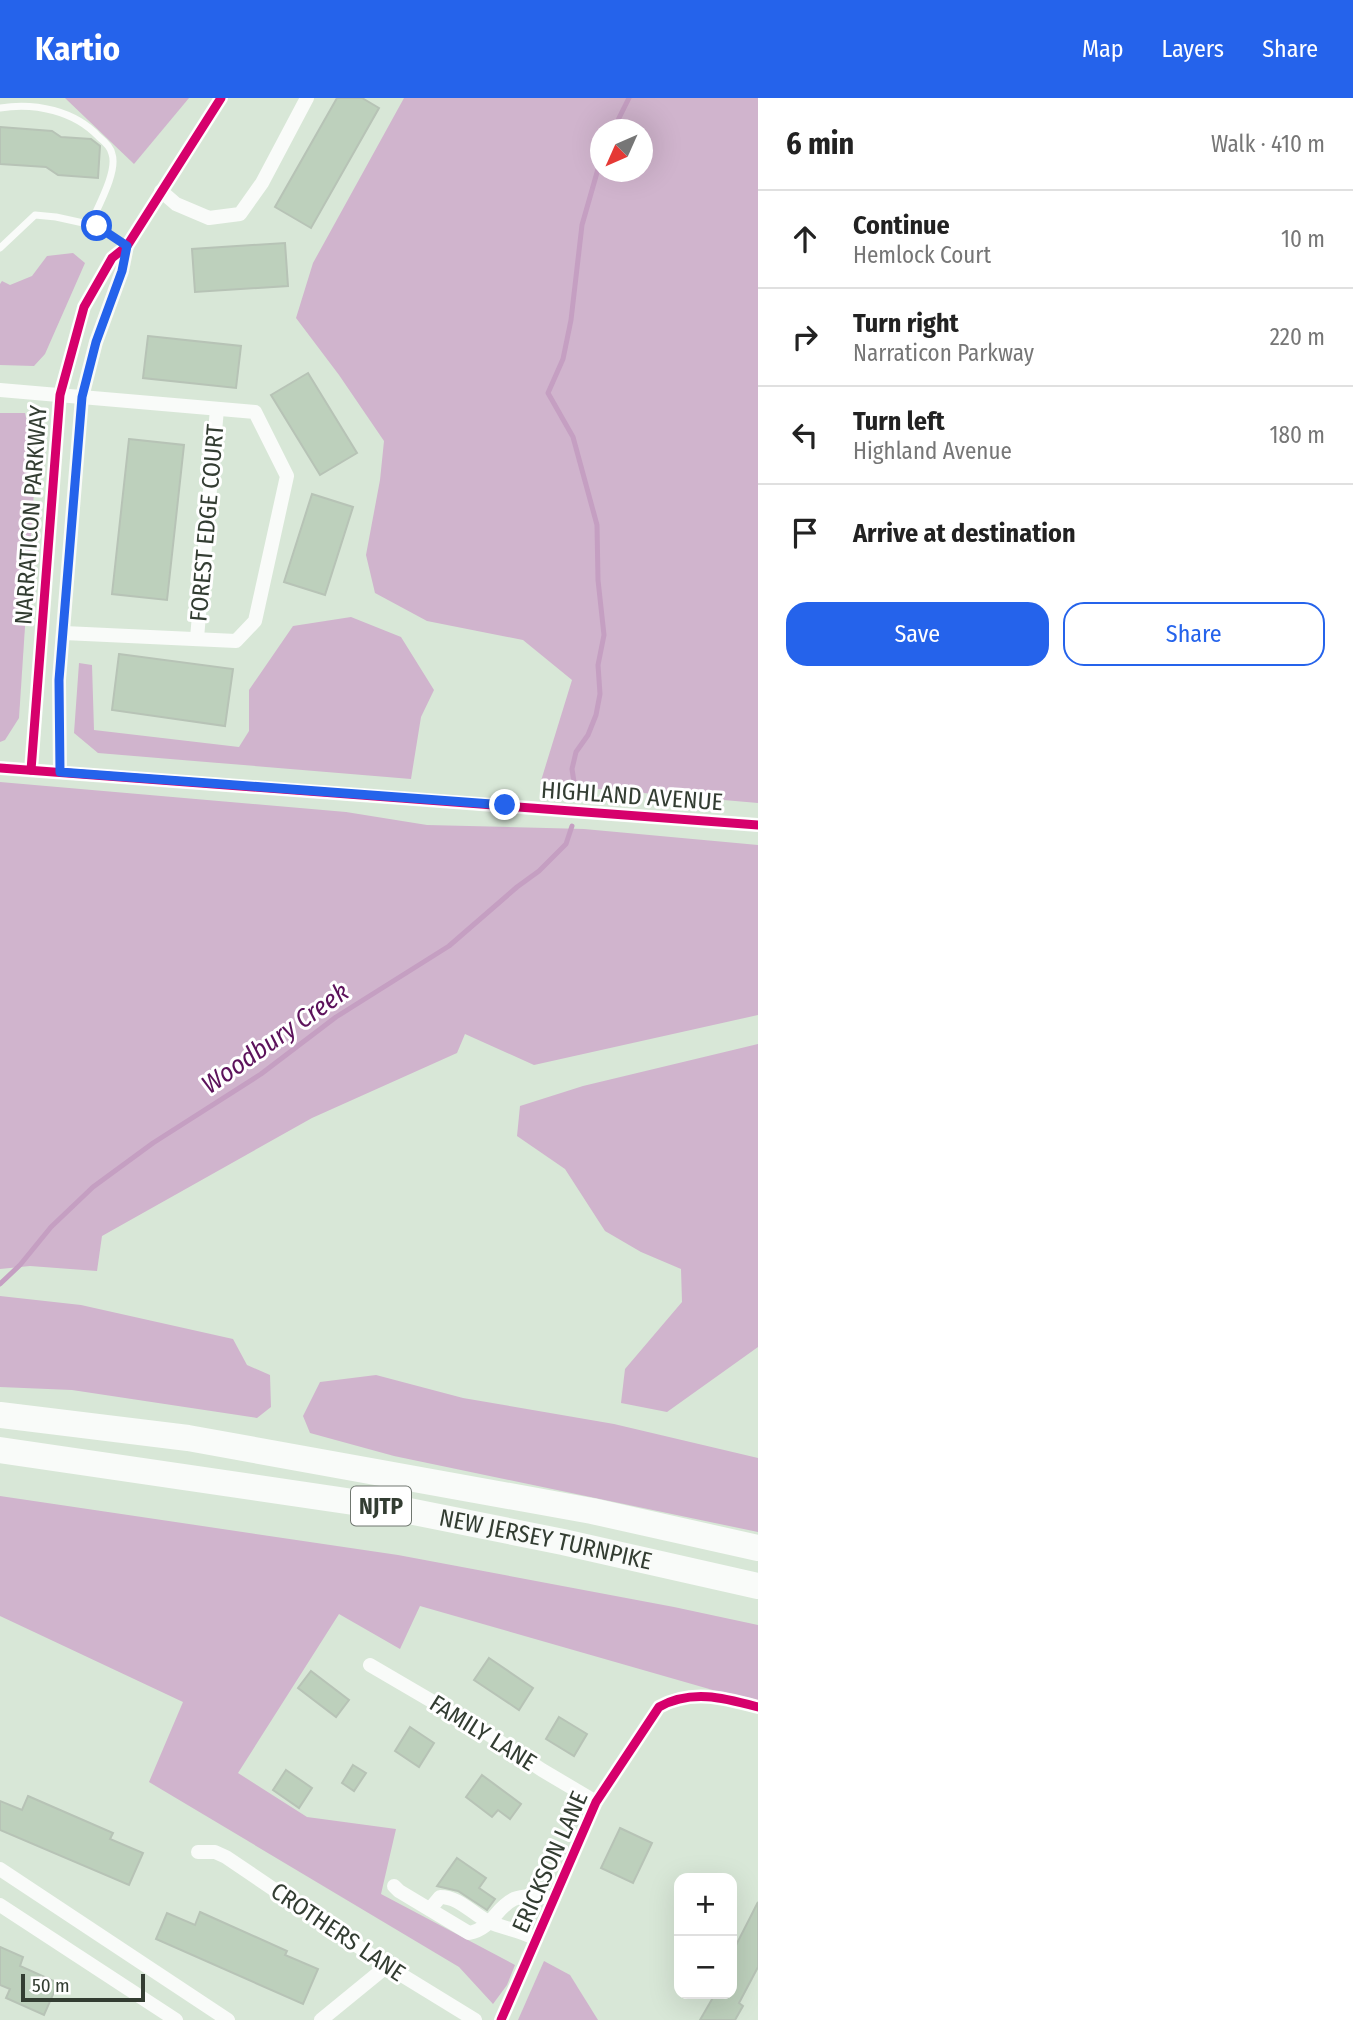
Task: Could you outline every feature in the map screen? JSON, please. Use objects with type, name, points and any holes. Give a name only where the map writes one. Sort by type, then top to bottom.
[{"type":"highway","name":"NEW JERSEY TURNPIKE","points":[[0,1415],[188,1438],[592,1511],[758,1548]]},
{"type":"highway","name":"NEW JERSEY TURNPIKE","points":[[0,1450],[394,1508],[758,1586]]},
{"type":"street","name":"NARRATICON PARKWAY","points":[[60,772],[59,680],[82,397],[96,342],[122,271],[127,246],[221,98]]},
{"type":"street","points":[[161,191],[176,204],[209,218],[240,214],[262,183],[307,98]]},
{"type":"street","name":"NARRATICON PARKWAY","points":[[31,770],[60,395],[84,307],[111,258],[127,246]]},
{"type":"street","name":"FOREST EDGE COURT","points":[[0,390],[255,412],[287,476],[255,621],[236,641],[64,633]]},
{"type":"street","name":"FOREST EDGE COURT","points":[[197,638],[217,409]]},
{"type":"street","name":"HIGHLAND AVENUE","points":[[0,768],[758,825]]},
{"type":"street","name":"FAMILY LANE","points":[[370,1665],[488,1734],[596,1802]]},
{"type":"street","name":"ERICKSON LANE","points":[[501,2020],[596,1802],[659,1707],[675,1698],[714,1696],[758,1707]]},
{"type":"street","name":"CROTHERS LANE","points":[[198,1852],[215,1852],[226,1857],[387,1966],[475,2020]]},
{"type":"street","points":[[0,1869],[228,2020]]},
{"type":"street","points":[[394,1885],[399,1891],[469,1933],[480,1931],[512,1900],[528,1896],[554,1898]]},
{"type":"street","points":[[430,1909],[440,1897],[449,1897],[490,1923],[518,1930],[536,1939]]},
{"type":"street","points":[[0,1905],[176,2020]]},
{"type":"street","points":[[321,2020],[387,1966]]},
{"type":"lane","points":[[0,108],[45,108],[77,118],[86,123],[106,144],[113,155],[110,180],[90,225]]},
{"type":"lane","points":[[0,248],[36,215],[97,226],[127,246]]},
{"type":"shaded area","points":[[65,98],[189,98],[134,164]]},
{"type":"shaded area","points":[[404,98],[758,98],[758,803],[540,784],[572,680],[523,640],[427,621],[375,593],[366,555],[380,480],[384,441],[296,318],[313,263]]},
{"type":"shaded area","points":[[73,253],[85,263],[45,354],[34,366],[0,365],[0,284],[2,281],[10,285],[32,276],[47,256]]},
{"type":"shaded area","points":[[0,413],[25,413],[36,460],[19,718],[5,740],[0,742]]},
{"type":"shaded area","points":[[351,617],[401,637],[434,690],[421,717],[411,779],[98,753],[74,733],[79,663],[92,665],[94,730],[239,747],[249,731],[249,690],[293,626]]},
{"type":"shaded area","points":[[0,782],[346,812],[427,825],[584,829],[758,845],[758,1015],[534,1065],[465,1034],[457,1053],[312,1118],[102,1236],[97,1271],[30,1266],[0,1269]]},
{"type":"shaded area","points":[[758,1044],[758,1347],[667,1412],[621,1403],[625,1369],[682,1302],[681,1269],[641,1252],[605,1231],[565,1169],[517,1136],[520,1106],[583,1086]]},
{"type":"shaded area","points":[[0,1296],[81,1305],[233,1339],[247,1365],[270,1375],[271,1407],[257,1418],[72,1390],[0,1387]]},
{"type":"shaded area","points":[[376,1375],[463,1398],[614,1424],[758,1458],[758,1532],[394,1456],[310,1433],[303,1416],[320,1382]]},
{"type":"shaded area","points":[[0,1496],[398,1555],[758,1625],[758,1703],[420,1606],[400,1649],[339,1614],[238,1773],[307,1817],[396,1829],[381,1894],[515,1965],[507,1985],[493,2004],[459,1967],[149,1782],[183,1702],[0,1616]]},
{"type":"shaded area","points":[[544,1961],[570,1975],[598,2020],[518,2020]]},
{"type":"building","points":[[337,98],[362,98],[379,108],[311,228],[275,207]]},
{"type":"building","points":[[0,127],[52,131],[61,137],[91,139],[100,146],[98,178],[58,175],[46,167],[0,164]]},
{"type":"building","points":[[285,243],[288,286],[195,292],[192,249]]},
{"type":"building","points":[[148,336],[241,346],[236,388],[143,378]]},
{"type":"building","points":[[308,373],[357,453],[320,475],[271,395]]},
{"type":"building","points":[[129,439],[184,445],[167,600],[112,594]]},
{"type":"building","points":[[312,494],[353,507],[325,595],[284,582]]},
{"type":"building","points":[[119,654],[233,669],[225,726],[112,710]]},
{"type":"building","points":[[489,1658],[533,1688],[519,1710],[474,1680]]},
{"type":"building","points":[[311,1671],[349,1700],[336,1717],[298,1688]]},
{"type":"building","points":[[559,1717],[587,1734],[574,1756],[546,1739]]},
{"type":"building","points":[[410,1727],[434,1743],[419,1767],[395,1751]]},
{"type":"building","points":[[353,1765],[366,1773],[354,1791],[342,1783]]},
{"type":"building","points":[[286,1770],[312,1788],[299,1808],[273,1790]]},
{"type":"building","points":[[482,1775],[521,1804],[510,1819],[498,1810],[492,1817],[466,1797]]},
{"type":"building","points":[[28,1796],[113,1833],[110,1839],[143,1853],[129,1885],[0,1830],[0,1801],[22,1810]]},
{"type":"building","points":[[620,1828],[652,1843],[633,1883],[601,1868]]},
{"type":"building","points":[[457,1858],[486,1878],[479,1888],[495,1899],[487,1910],[458,1891],[437,1886]]},
{"type":"building","points":[[758,1902],[758,1967],[739,2003],[743,2006],[735,2020],[700,2020],[712,1999],[737,1999],[737,1943]]},
{"type":"building","points":[[200,1912],[287,1951],[285,1955],[318,1969],[303,2004],[156,1939],[167,1913],[195,1925]]},
{"type":"building","points":[[0,1947],[23,1957],[20,1966],[58,1983],[44,2015],[6,1998],[10,1989],[0,1985]]},
{"type":"waterway","name":"Woodbury Creek","points":[[618,119],[629,98]]},
{"type":"waterway","name":"Woodbury Creek","points":[[574,782],[572,769],[576,752],[588,735],[600,694],[598,665],[604,635],[598,580],[597,525],[573,437],[548,393],[563,359],[571,320],[582,225],[594,182]]},
{"type":"waterway","name":"Woodbury Creek","points":[[0,1284],[20,1265],[51,1227],[93,1187],[153,1143],[261,1074],[336,1017],[449,946],[539,871],[566,844],[572,826]]},
{"type":"cycle path","points":[[31,770],[60,395],[84,307],[112,258],[127,246],[221,98]]},
{"type":"cycle path","points":[[0,768],[758,825]]},
{"type":"cycle path","points":[[501,2020],[596,1802],[659,1707],[671,1701],[696,1697],[720,1698],[758,1707]]},
{"type":"route","points":[[97,226],[127,246],[122,271],[96,342],[82,397],[59,680],[60,772],[505,805]]}]
